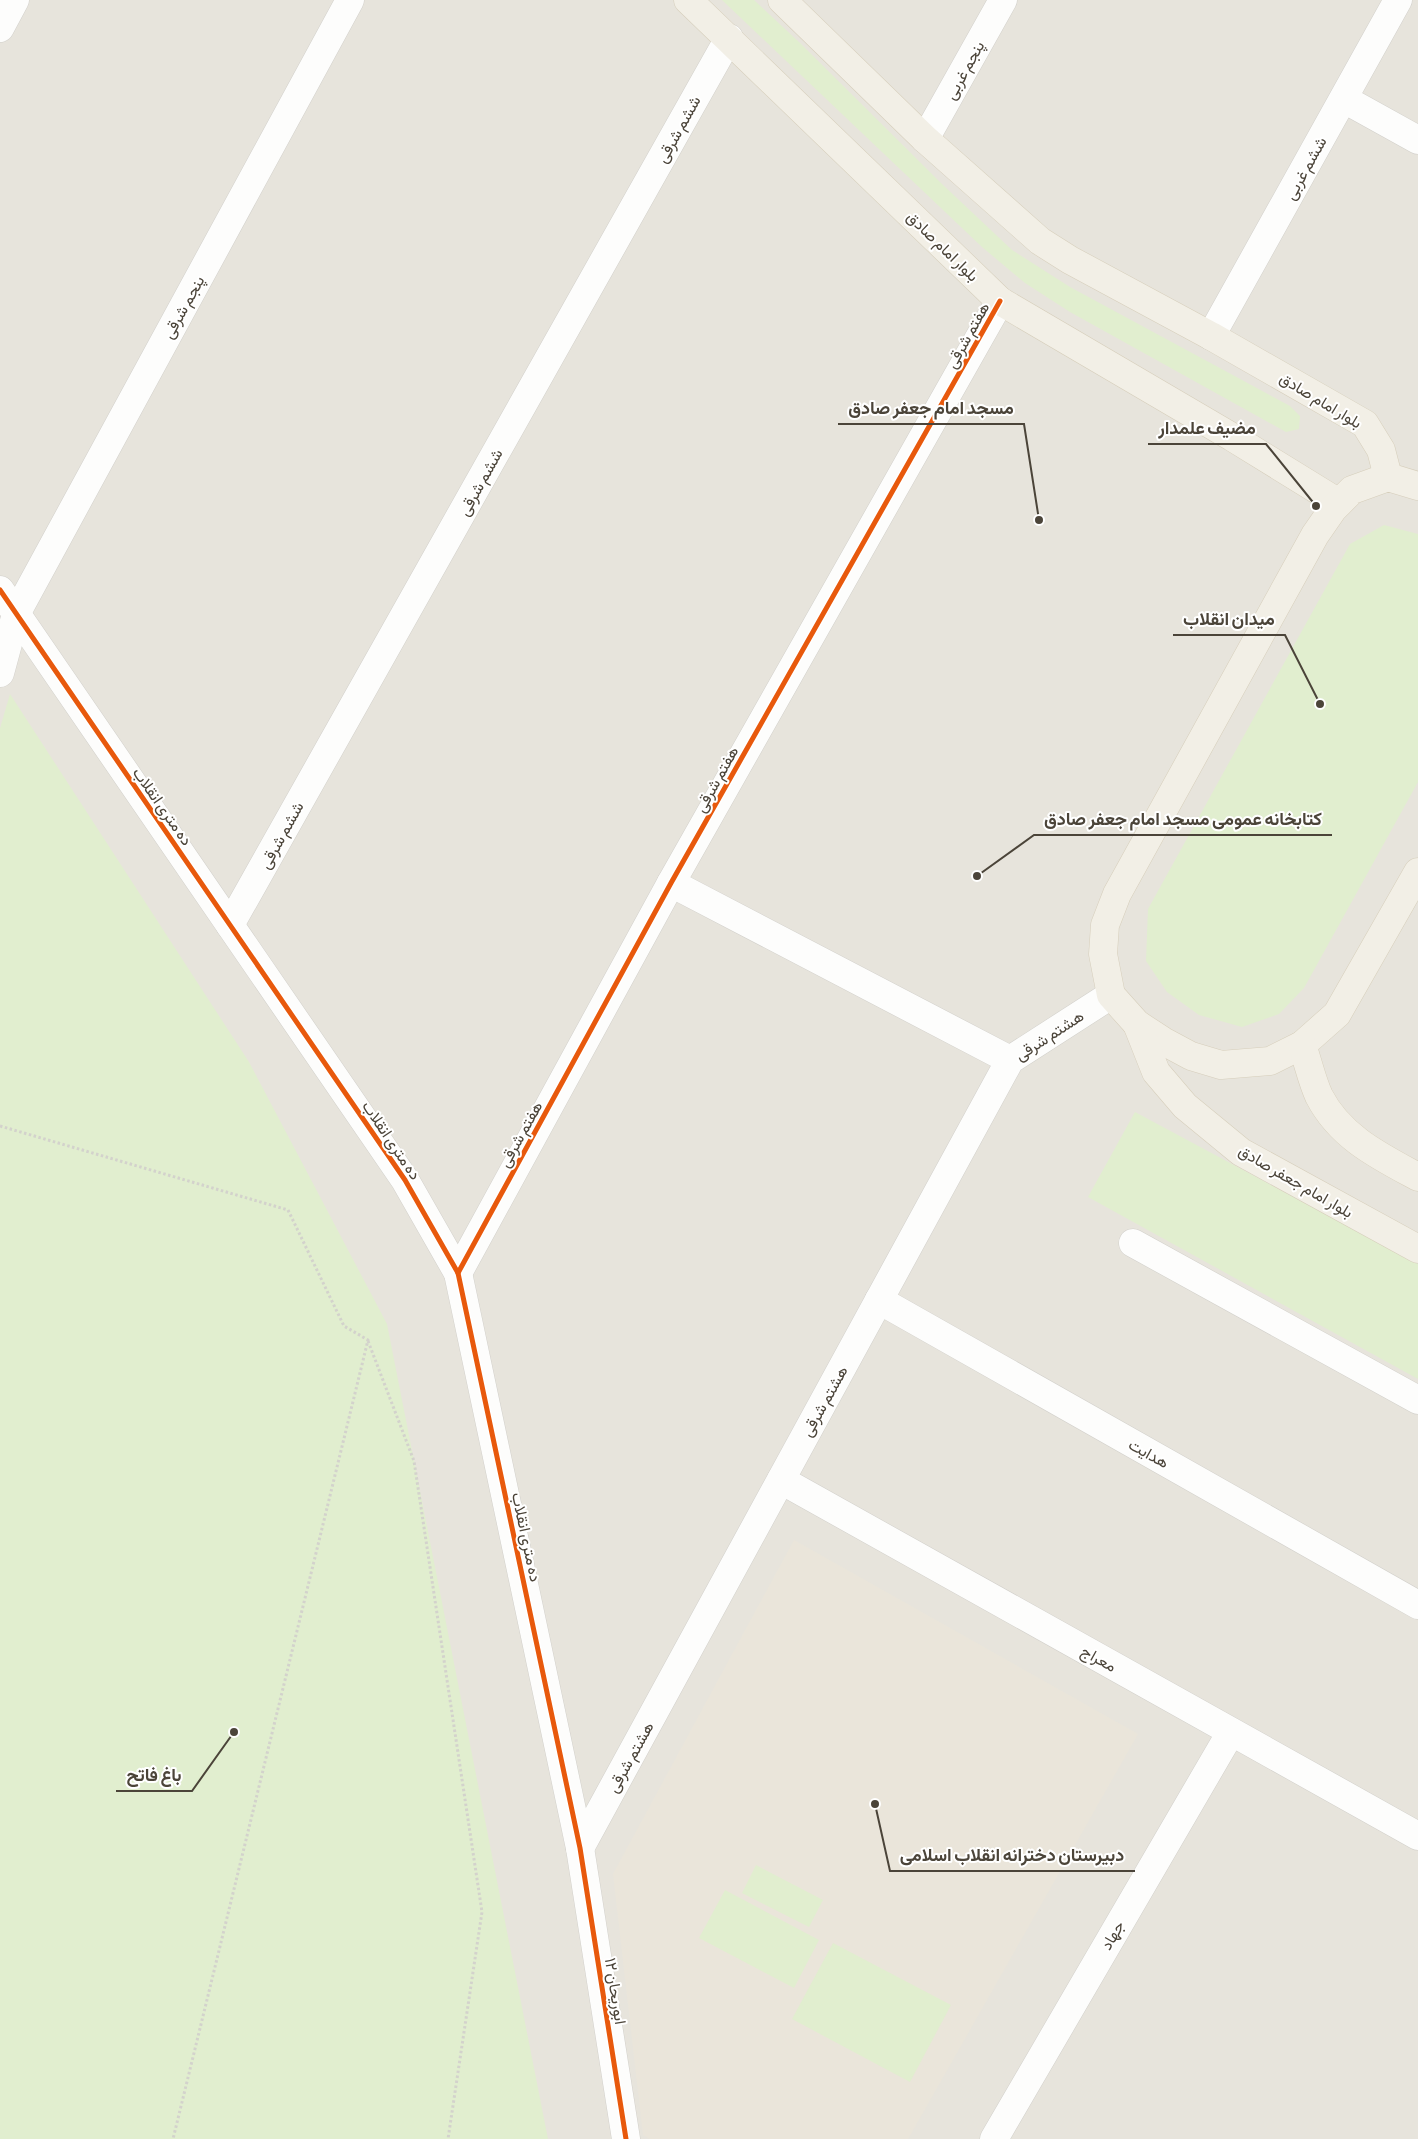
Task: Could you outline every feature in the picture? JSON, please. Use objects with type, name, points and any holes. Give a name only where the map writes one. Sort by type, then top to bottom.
[{"type":"main road","name":"بلوار امام صادق","points":[[688,0],[1000,301],[1232,436],[1339,503]]},
{"type":"main road","name":"بلوار امام صادق","points":[[782,0],[925,140],[1040,241],[1070,260],[1211,336],[1365,424],[1381,450],[1388,476]]},
{"type":"main road","points":[[1418,486],[1388,476],[1352,490],[1339,503],[1315,535],[1117,894],[1105,925],[1103,954],[1111,995],[1137,1024],[1162,1041],[1191,1056],[1222,1065],[1270,1061],[1302,1045],[1337,1014],[1418,872]]},
{"type":"main road","name":"بلوار امام جعفر صادق","points":[[1137,1024],[1156,1072],[1185,1106],[1240,1152],[1418,1249]]},
{"type":"main road","points":[[1302,1045],[1319,1095],[1334,1121],[1365,1148],[1418,1177]]},
{"type":"street","points":[[0,28],[15,0]]},
{"type":"street","name":"پنجم شرقی","points":[[0,674],[16,614],[350,0]]},
{"type":"street","name":"پنجم غربی","points":[[925,140],[1003,0]]},
{"type":"street","name":"ششم غربی","points":[[1211,336],[1398,0]]},
{"type":"street","name":"ششم شرقی","points":[[230,925],[729,38]]},
{"type":"street","points":[[1344,99],[1418,140]]},
{"type":"street","name":"هفتم شرقی","points":[[458,1273],[672,883],[1000,301]]},
{"type":"street","name":"ده متری انقلاب","points":[[0,590],[405,1180],[458,1273],[580,1848]]},
{"type":"street","points":[[672,883],[1010,1060]]},
{"type":"street","name":"هشتم شرقی","points":[[580,1848],[1010,1060],[1111,995]]},
{"type":"street","points":[[1133,1243],[1418,1400]]},
{"type":"street","name":"هدایت","points":[[879,1300],[1418,1605]]},
{"type":"street","name":"معراج","points":[[781,1480],[1418,1836]]},
{"type":"street","name":"جهاد","points":[[994,2139],[1231,1732]]},
{"type":"street","name":"ابوریحان ۱۲","points":[[580,1848],[626,2139]]},
{"type":"path","points":[[0,1126],[288,1210],[344,1326],[368,1340],[414,1461],[482,1912],[448,2139]]},
{"type":"path","points":[[173,2139],[368,1340]]},
{"type":"shaded area","points":[[0,0],[1418,0],[1418,2139],[0,2139]]},
{"type":"shaded area","points":[[794,1540],[1138,1734],[908,2139],[650,2139],[643,2135],[613,1874]]},
{"type":"green space","points":[[722,0],[754,0],[1012,250],[1070,287],[1290,406],[1300,416],[1299,429],[1286,432],[1070,312],[1025,283],[982,247]]},
{"type":"green space","points":[[1384,525],[1418,534],[1418,782],[1304,988],[1279,1014],[1242,1027],[1199,1015],[1167,992],[1146,961],[1148,909],[1350,544]]},
{"type":"green space","points":[[10,694],[249,1062],[387,1324],[548,2139],[0,2139],[0,728]]},
{"type":"green space","points":[[1135,1112],[1418,1264],[1418,1379],[1088,1197]]},
{"type":"green space","points":[[756,1865],[823,1900],[809,1927],[742,1893]]},
{"type":"green space","points":[[725,1890],[819,1940],[794,1988],[699,1938]]},
{"type":"green space","points":[[833,1943],[951,2005],[910,2082],[792,2019]]},
{"type":"cycle path","points":[[458,1273],[671,883],[1000,301]]},
{"type":"cycle path","points":[[0,590],[405,1180],[458,1273],[580,1848],[626,2139]]},
{"type":"place","name":"مضیف علمدار","points":[[1316,506]]},
{"type":"place","name":"مسجد امام جعفر صادق","points":[[1039,520]]},
{"type":"place","name":"میدان انقلاب","points":[[1320,704]]},
{"type":"place","name":"کتابخانه عمومی مسجد امام جعفر صادق","points":[[977,876]]},
{"type":"place","name":"باغ فاتح","points":[[234,1732]]},
{"type":"place","name":"دبیرستان دخترانه انقلاب اسلامی","points":[[875,1804]]}]
